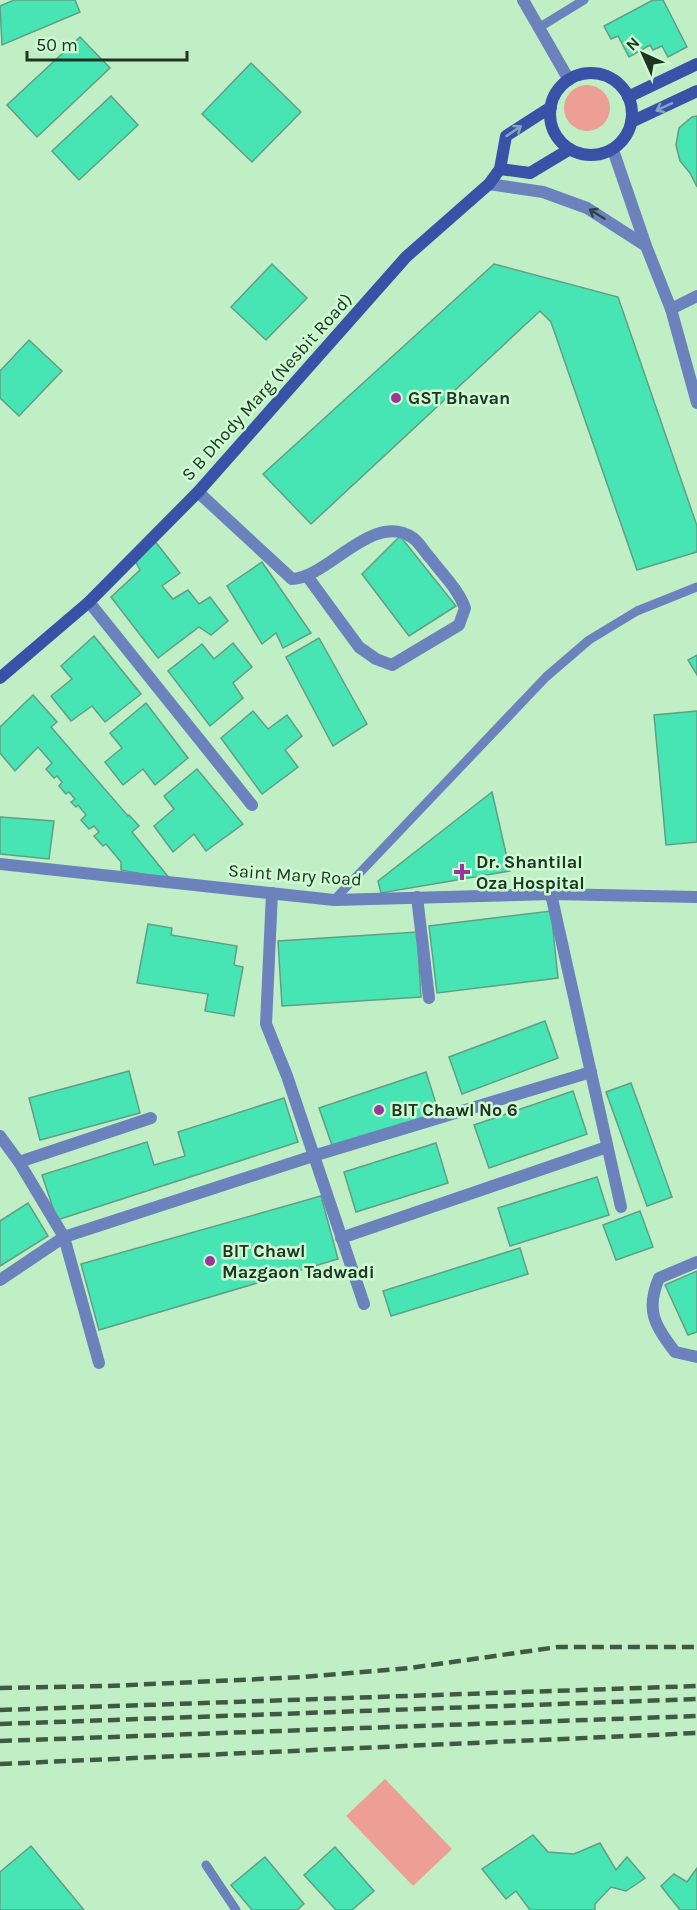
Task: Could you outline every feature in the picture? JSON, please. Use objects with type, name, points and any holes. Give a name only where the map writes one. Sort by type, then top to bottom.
[{"type":"main road","points":[[628,97],[697,64]]},
{"type":"main road","points":[[598,73],[611,76],[622,87],[628,97],[631,123],[627,135],[614,150],[595,156],[581,154],[570,149],[559,138],[553,124],[551,107],[560,86],[569,80],[584,74],[598,73]]},
{"type":"main road","points":[[631,123],[697,91]]},
{"type":"main road","points":[[551,107],[506,136],[500,169],[530,173],[570,149]]},
{"type":"main road","name":"S B Dhody Marg (Nesbit Road)","points":[[0,678],[89,602],[198,492],[406,257],[489,184],[500,169]]},
{"type":"street","points":[[523,0],[569,80]]},
{"type":"street","points":[[614,150],[646,246],[671,309],[697,403]]},
{"type":"street","points":[[489,184],[543,192],[587,208],[646,246]]},
{"type":"street","points":[[671,309],[697,296]]},
{"type":"street","points":[[198,492],[292,579],[307,576],[359,542],[398,531],[414,539],[460,595],[465,608],[459,625],[392,665],[376,659],[359,647],[307,576]]},
{"type":"street","points":[[89,602],[252,805]]},
{"type":"street","name":"Saint Mary Road","points":[[0,864],[334,900],[551,894],[697,897]]},
{"type":"street","points":[[272,893],[267,1024],[287,1076],[364,1304]]},
{"type":"street","points":[[551,894],[621,1207]]},
{"type":"street","points":[[417,897],[429,998]]},
{"type":"street","points":[[0,1280],[64,1237],[313,1156],[591,1072]]},
{"type":"street","points":[[19,1162],[151,1118]]},
{"type":"street","points":[[0,1136],[19,1162],[64,1237],[99,1364]]},
{"type":"street","points":[[341,1238],[607,1147]]},
{"type":"street","points":[[697,1262],[658,1278],[653,1290],[651,1306],[660,1332],[675,1352],[697,1357]]},
{"type":"lane","points":[[540,27],[584,0]]},
{"type":"lane","points":[[334,900],[546,677],[589,640],[638,611],[697,587]]},
{"type":"lane","points":[[206,1865],[236,1910]]},
{"type":"shaded area","points":[[587,85],[603,92],[610,108],[603,124],[587,131],[571,124],[564,108],[571,92]]},
{"type":"shaded area","points":[[385,1779],[452,1849],[413,1886],[346,1816]]},
{"type":"building","points":[[14,0],[75,0],[80,12],[2,45],[0,6]]},
{"type":"building","points":[[653,0],[663,0],[687,47],[668,57],[662,46],[653,50],[650,45],[629,57],[618,36],[611,39],[604,26]]},
{"type":"building","points":[[80,37],[110,68],[37,137],[7,105]]},
{"type":"building","points":[[251,63],[301,112],[252,162],[202,114]]},
{"type":"building","points":[[111,96],[138,125],[79,180],[52,151]]},
{"type":"building","points":[[697,116],[697,187],[690,173],[680,161],[676,145],[679,128],[692,117]]},
{"type":"building","points":[[272,264],[307,298],[266,340],[231,307]]},
{"type":"building","name":"GST Bhavan","points":[[494,264],[618,297],[697,526],[697,552],[637,570],[551,322],[540,311],[311,524],[263,474]]},
{"type":"building","points":[[29,340],[62,371],[19,416],[0,398],[0,371]]},
{"type":"building","points":[[400,536],[456,606],[409,636],[362,574]]},
{"type":"building","points":[[154,540],[180,573],[162,586],[173,599],[188,590],[199,604],[210,597],[228,621],[211,635],[199,627],[158,658],[111,597],[140,570],[134,559]]},
{"type":"building","points":[[262,562],[311,633],[283,648],[276,633],[262,644],[227,586]]},
{"type":"building","points":[[94,636],[141,694],[105,722],[92,706],[71,721],[51,696],[72,679],[61,666]]},
{"type":"building","points":[[319,638],[367,724],[333,746],[286,657]]},
{"type":"building","points":[[233,643],[252,667],[233,683],[243,698],[210,726],[168,671],[202,644],[214,659]]},
{"type":"building","points":[[697,655],[697,675],[688,660]]},
{"type":"building","points":[[33,695],[57,722],[51,727],[139,826],[132,832],[170,879],[121,870],[121,862],[106,844],[103,846],[94,836],[99,832],[94,826],[89,829],[81,820],[86,815],[78,805],[76,807],[71,802],[75,799],[59,786],[62,782],[57,776],[54,778],[46,769],[52,763],[38,747],[15,771],[0,753],[0,727]]},
{"type":"building","points":[[146,703],[188,758],[155,785],[143,769],[123,785],[105,762],[122,748],[110,733]]},
{"type":"building","points":[[253,711],[268,729],[287,715],[302,736],[285,750],[298,767],[262,794],[221,738]]},
{"type":"building","points":[[697,711],[697,842],[666,845],[654,715]]},
{"type":"building","points":[[197,769],[243,824],[206,851],[194,834],[173,852],[154,826],[174,809],[164,796]]},
{"type":"building","points":[[492,792],[510,871],[381,893],[378,881]]},
{"type":"building","points":[[0,817],[54,821],[49,859],[0,854]]},
{"type":"building","points":[[551,911],[558,978],[437,993],[429,926]]},
{"type":"building","points":[[148,924],[172,928],[171,935],[237,946],[234,965],[243,967],[234,1016],[205,1011],[208,994],[137,983]]},
{"type":"building","points":[[417,932],[421,997],[282,1006],[278,941]]},
{"type":"building","points":[[545,1021],[558,1058],[462,1094],[449,1057]]},
{"type":"building","points":[[129,1071],[140,1113],[40,1140],[29,1098]]},
{"type":"building","name":"BIT Chawl No 6","points":[[426,1072],[439,1113],[333,1148],[319,1108]]},
{"type":"building","points":[[631,1083],[672,1197],[647,1206],[606,1092]]},
{"type":"building","points":[[573,1091],[587,1134],[489,1168],[474,1125]]},
{"type":"building","points":[[284,1098],[298,1142],[57,1220],[42,1175],[147,1142],[154,1165],[185,1156],[178,1132]]},
{"type":"building","points":[[436,1143],[448,1183],[356,1212],[344,1172]]},
{"type":"building","points":[[597,1177],[609,1215],[510,1246],[498,1208]]},
{"type":"building","name":"BIT Chawl Mazgaon Tadwadi","points":[[321,1196],[338,1259],[99,1330],[81,1264]]},
{"type":"building","points":[[28,1203],[48,1236],[0,1266],[0,1221]]},
{"type":"building","points":[[640,1211],[653,1247],[616,1260],[603,1225]]},
{"type":"building","points":[[520,1248],[528,1274],[391,1316],[383,1291]]},
{"type":"building","points":[[697,1271],[697,1332],[688,1335],[665,1285]]},
{"type":"building","points":[[533,1835],[548,1852],[574,1854],[600,1843],[616,1870],[627,1857],[645,1878],[626,1891],[611,1887],[595,1904],[595,1910],[530,1910],[516,1891],[506,1899],[482,1869]]},
{"type":"building","points":[[31,1846],[84,1910],[0,1910],[0,1872]]},
{"type":"building","points":[[335,1847],[374,1891],[352,1910],[336,1910],[304,1875]]},
{"type":"building","points":[[265,1857],[304,1904],[297,1910],[252,1910],[231,1885]]},
{"type":"building","points":[[697,1868],[697,1910],[680,1910],[661,1886],[674,1874],[687,1882]]},
{"type":"railway","points":[[0,1688],[108,1686],[304,1677],[410,1668],[558,1647],[697,1647]]},
{"type":"railway","points":[[0,1710],[697,1686]]},
{"type":"railway","points":[[0,1724],[697,1699]]},
{"type":"railway","points":[[0,1741],[697,1716]]},
{"type":"railway","points":[[0,1764],[697,1733]]},
{"type":"place","name":"GST Bhavan","points":[[396,398]]},
{"type":"place","name":"Dr. Shantilal Oza Hospital","points":[[462,872]]},
{"type":"place","name":"BIT Chawl No 6","points":[[379,1110]]},
{"type":"place","name":"BIT Chawl Mazgaon Tadwadi","points":[[210,1261]]}]
